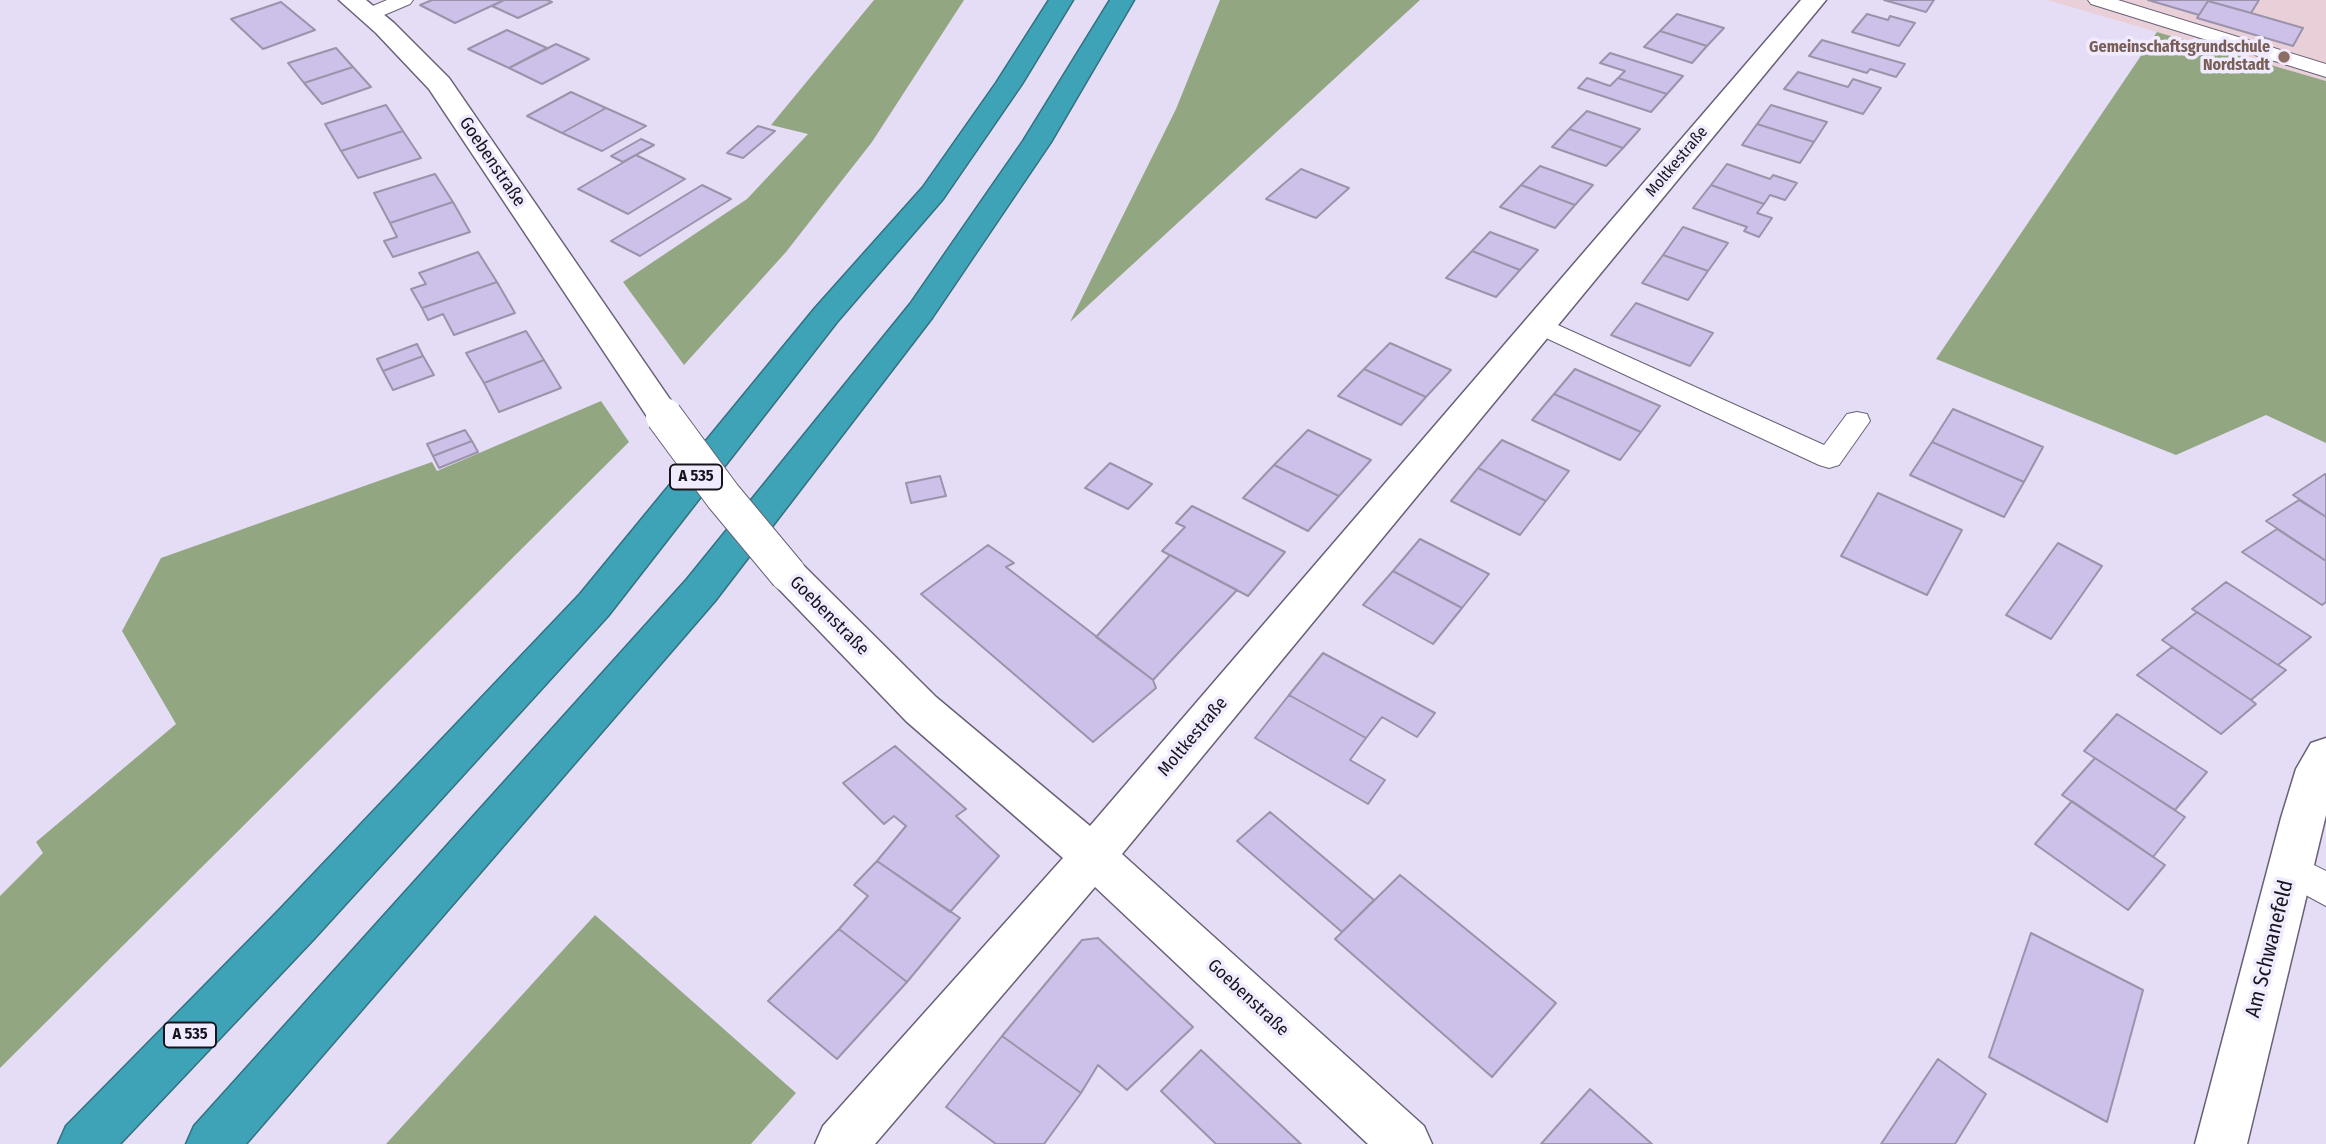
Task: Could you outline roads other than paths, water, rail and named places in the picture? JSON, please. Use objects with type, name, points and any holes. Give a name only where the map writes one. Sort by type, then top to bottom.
[{"type":"highway","name":"A 535","points":[[85,1144],[296,925],[594,605],[826,315],[933,192],[1009,84],[1061,0]]},
{"type":"highway","points":[[212,1144],[710,580],[921,311],[1037,142],[1122,0]]},
{"type":"street","name":"Moltkestraße","points":[[842,1144],[1093,856],[1814,0]]},
{"type":"street","name":"Goebenstraße","points":[[361,7],[439,84],[664,416],[723,496],[788,574],[921,709],[1093,856],[1406,1144]]},
{"type":"street","name":"Am Schwanefeld","points":[[2221,1144],[2308,880],[2318,769],[2326,756]]},
{"type":"lane","points":[[361,7],[403,0]]},
{"type":"lane","points":[[2098,0],[2326,71]]},
{"type":"lane","points":[[1540,325],[1829,458],[1857,421]]},
{"type":"place","name":"Gemeinschaftsgrundschule Nordstadt","points":[[2284,57]]}]
